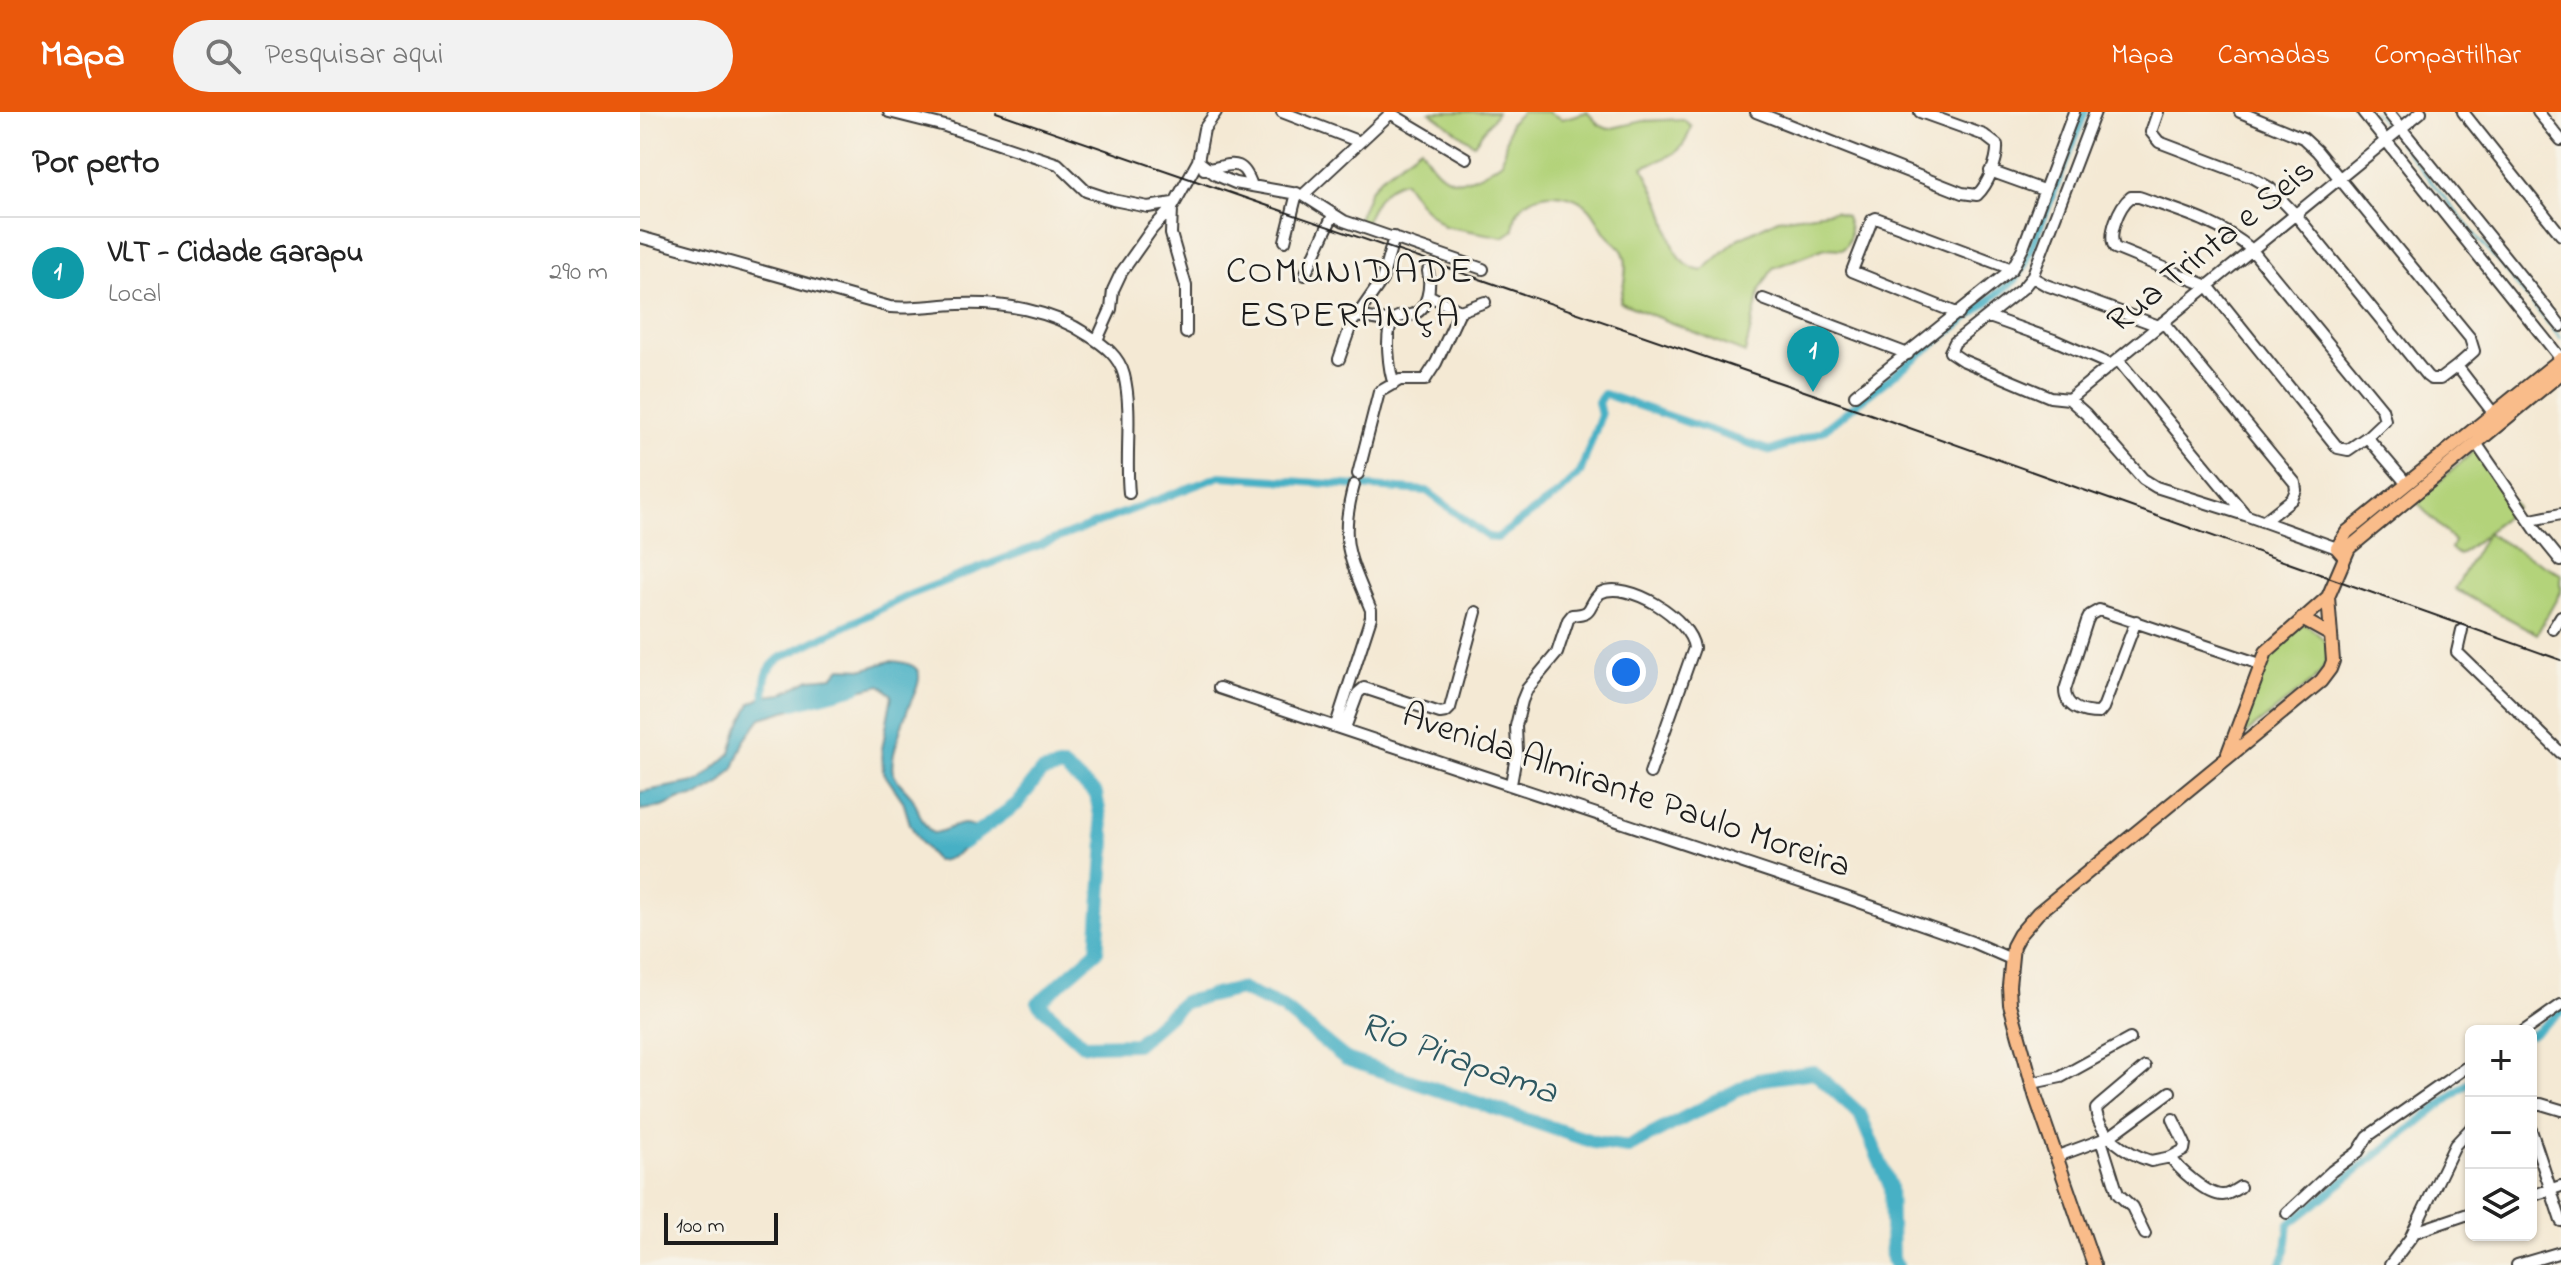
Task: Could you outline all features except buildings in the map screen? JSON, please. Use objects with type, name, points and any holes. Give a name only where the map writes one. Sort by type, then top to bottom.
[{"type":"main road","points":[[2340,552],[2494,414],[2561,359]]},
{"type":"main road","points":[[2094,1265],[2032,1083],[2010,1004],[2011,959],[2019,935],[2038,913],[2321,681],[2333,661],[2328,597],[2347,532],[2407,484],[2426,476],[2476,443],[2561,373]]},
{"type":"main road","points":[[2227,756],[2260,664],[2269,648],[2328,597]]},
{"type":"main road","points":[[2302,619],[2329,634]]},
{"type":"street","points":[[889,112],[945,126],[1058,164],[1086,191],[1113,200],[1148,207],[1172,206]]},
{"type":"street","points":[[1097,340],[1108,319],[1113,290],[1121,273],[1172,206],[1196,165],[1204,129],[1216,112]]},
{"type":"street","points":[[1282,112],[1360,142]]},
{"type":"street","points":[[1756,112],[1962,193],[1977,195],[1982,191],[1997,155],[1997,145],[1989,137],[1920,112]]},
{"type":"street","points":[[1855,395],[2012,269],[2023,248],[2074,112]]},
{"type":"street","points":[[2095,112],[2032,277],[1989,317],[1955,342],[1950,352],[2050,397],[2069,399],[2149,483],[2264,521],[2340,552]]},
{"type":"street","points":[[2158,112],[2151,132],[2159,142],[2262,182],[2296,215],[2427,376],[2440,379],[2474,351],[2470,338],[2303,138],[2240,112]]},
{"type":"street","points":[[2363,112],[2393,134],[2561,326]]},
{"type":"street","points":[[2388,112],[2393,134],[2561,359]]},
{"type":"street","name":"Rua Trinta e Seis","points":[[2069,399],[2421,112]]},
{"type":"street","points":[[2463,112],[2561,235]]},
{"type":"street","points":[[2538,112],[2561,140]]},
{"type":"street","points":[[1285,241],[1300,194],[1391,113],[1466,158]]},
{"type":"street","points":[[1209,170],[1229,163],[1240,166],[1246,170],[1252,186]]},
{"type":"street","points":[[1196,165],[1235,183],[1300,194],[1333,215],[1483,269]]},
{"type":"street","points":[[1990,171],[2043,190]]},
{"type":"street","points":[[2139,197],[2216,224],[2251,249],[2382,409],[2385,420],[2348,450],[2338,448],[2208,286],[2115,248],[2113,231],[2125,201],[2139,197]]},
{"type":"street","points":[[1172,206],[1171,234],[1186,286],[1186,333]]},
{"type":"street","points":[[1305,275],[1333,215]]},
{"type":"street","points":[[1959,314],[1852,271],[1872,220],[1876,218],[2012,269]]},
{"type":"street","points":[[640,237],[890,307],[980,303],[1042,313],[1066,321],[1097,340],[1117,358],[1124,373],[1129,493]]},
{"type":"street","points":[[1339,359],[1352,322],[1382,280],[1394,237]]},
{"type":"street","points":[[1394,384],[1387,342],[1392,322],[1399,316],[1419,311],[1428,295],[1428,271]]},
{"type":"street","points":[[2032,277],[2041,283],[2161,324],[2295,483],[2292,499],[2264,521]]},
{"type":"street","points":[[1428,295],[1460,311]]},
{"type":"street","points":[[1763,299],[1908,354]]},
{"type":"street","points":[[1340,727],[1371,617],[1345,540],[1349,504],[1377,396],[1382,389],[1407,379],[1425,380],[1460,311],[1485,302]]},
{"type":"street","points":[[1357,316],[1392,322]]},
{"type":"street","name":"Rua Trinta e Seis","points":[[1989,317],[2114,362]]},
{"type":"street","points":[[2114,362],[2245,515]]},
{"type":"street","points":[[2457,366],[2494,414]]},
{"type":"street","points":[[2367,437],[2407,484]]},
{"type":"street","points":[[2476,443],[2561,561]]},
{"type":"street","points":[[2531,520],[2561,514]]},
{"type":"street","points":[[1511,784],[1517,751],[1517,713],[1527,689],[1557,653],[1572,615],[1583,615],[1600,593],[1616,588],[1641,595],[1693,638],[1694,648],[1650,773]]},
{"type":"street","points":[[2136,621],[2103,708],[2099,713],[2093,713],[2070,705],[2066,701],[2065,690],[2090,615],[2099,610],[2136,621],[2260,664]]},
{"type":"street","points":[[1340,727],[1358,693],[1364,688],[1440,713],[1446,712],[1450,708],[1476,612]]},
{"type":"street","points":[[2553,629],[2561,616]]},
{"type":"street","points":[[2462,630],[2457,652],[2561,753]]},
{"type":"street","name":"Avenida Almirante Paulo Moreira","points":[[1219,688],[1845,897],[2011,959]]},
{"type":"street","points":[[2533,1025],[2561,1005]]},
{"type":"street","points":[[2032,1083],[2061,1077],[2130,1039]]},
{"type":"street","points":[[2145,1067],[2096,1109],[2118,1194],[2132,1207],[2145,1234]]},
{"type":"street","points":[[2287,1213],[2332,1171],[2358,1152],[2368,1136],[2465,1068]]},
{"type":"street","points":[[2058,1156],[2105,1139],[2170,1092]]},
{"type":"street","points":[[2537,1104],[2561,1110]]},
{"type":"street","points":[[2105,1139],[2146,1159],[2171,1157],[2185,1148],[2173,1119]]},
{"type":"street","points":[[2390,1265],[2411,1236],[2455,1145],[2465,1136]]},
{"type":"street","points":[[2537,1144],[2556,1188],[2561,1221]]},
{"type":"street","points":[[2171,1157],[2191,1179],[2218,1195],[2240,1187]]},
{"type":"street","points":[[2411,1236],[2424,1227],[2465,1215]]},
{"type":"street","points":[[2517,1265],[2561,1252]]},
{"type":"green space","points":[[1430,112],[1497,112],[1474,144]]},
{"type":"green space","points":[[1522,112],[1548,112],[1562,119],[1587,112],[1599,125],[1608,129],[1643,121],[1683,119],[1691,126],[1684,144],[1674,154],[1643,167],[1664,212],[1677,253],[1691,267],[1702,271],[1739,238],[1778,219],[1835,211],[1846,216],[1850,237],[1843,249],[1825,248],[1773,268],[1760,290],[1745,353],[1620,302],[1626,269],[1622,250],[1579,200],[1554,194],[1530,200],[1515,217],[1514,230],[1503,237],[1444,226],[1421,205],[1404,181],[1384,191],[1365,223],[1357,221],[1370,190],[1381,177],[1421,147],[1429,161],[1447,177],[1466,180],[1489,170],[1502,161],[1510,123]]},
{"type":"green space","points":[[2475,450],[2516,507],[2486,533],[2561,574],[2561,591],[2537,634],[2455,589],[2486,534],[2459,555],[2451,549],[2454,541],[2416,502]]},
{"type":"green space","points":[[2303,623],[2319,635],[2327,647],[2328,654],[2322,670],[2315,679],[2239,739],[2261,664]]},
{"type":"water","points":[[890,661],[912,665],[919,675],[898,739],[893,772],[933,833],[962,824],[968,824],[978,832],[955,856],[936,861],[920,842],[903,801],[883,772],[882,749],[892,695],[881,685],[845,693],[819,692],[805,705],[761,718],[745,740],[734,768],[721,783],[699,796],[640,810],[640,792],[700,781],[731,753],[738,729],[751,703],[765,696],[782,694],[810,679],[833,677],[841,668],[865,669]]},
{"type":"waterway","points":[[765,704],[768,671],[782,657],[909,595],[1220,476],[1427,491],[1488,537],[1497,538],[1562,491],[1580,473],[1601,415],[1598,402],[1604,394],[1771,451],[1822,431],[2015,280],[2024,267],[2085,112]]},
{"type":"waterway","points":[[2374,112],[2390,131]]},
{"type":"waterway","points":[[2397,140],[2561,339]]},
{"type":"waterway","name":"Rio Pirapama","points":[[794,703],[855,687]]},
{"type":"waterway","name":"Rio Pirapama","points":[[963,843],[1017,804],[1041,772],[1063,767],[1096,794],[1105,842],[1097,951],[1038,1003],[1084,1045],[1136,1044],[1184,1002],[1240,989],[1283,1008],[1346,1059],[1594,1142],[1628,1147],[1757,1080],[1814,1072],[1860,1114],[1890,1186],[1892,1259],[1897,1265]]},
{"type":"waterway","points":[[2537,1030],[2561,1012]]},
{"type":"waterway","points":[[2280,1265],[2286,1251],[2289,1224],[2465,1086]]},
{"type":"tram line","points":[[996,112],[1859,410],[2561,660]]},
{"type":"place","name":"VLT - Cidade Garapu","points":[[1813,392]]},
{"type":"district","name":"COMUNIDADE ESPERANÇA","points":[[1350,295]]}]
